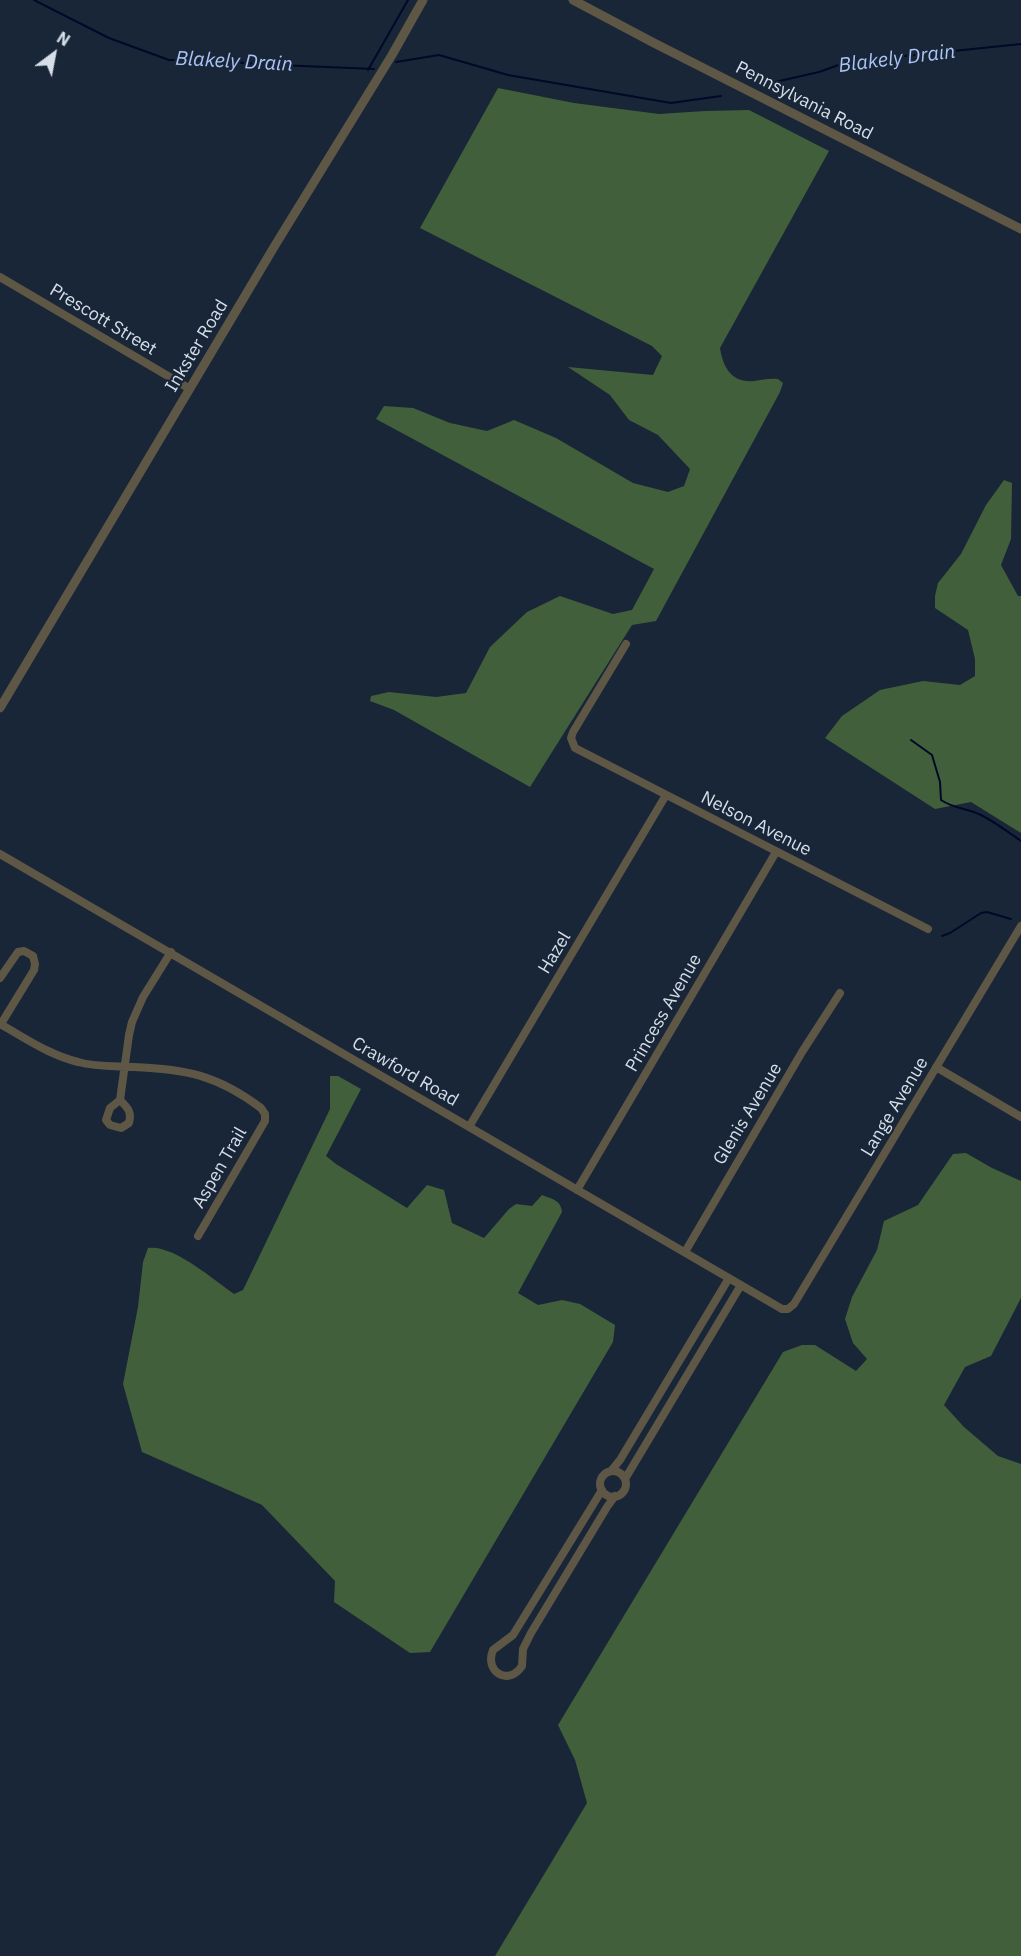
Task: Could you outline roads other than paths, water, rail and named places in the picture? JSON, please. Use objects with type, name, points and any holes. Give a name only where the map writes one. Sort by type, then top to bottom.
[{"type":"street","name":"Inkster Road","points":[[0,708],[423,0]]},
{"type":"street","name":"Pennsylvania Road","points":[[573,0],[1021,229]]},
{"type":"street","name":"Prescott Street","points":[[0,277],[190,389]]},
{"type":"street","name":"Nelson Avenue","points":[[626,644],[573,732],[572,743],[581,753],[928,929]]},
{"type":"street","name":"Hazel","points":[[469,1127],[666,795]]},
{"type":"street","name":"Princess Avenue","points":[[578,1190],[776,852]]},
{"type":"street","name":"Crawford Road","points":[[0,854],[779,1308],[788,1309],[794,1304]]},
{"type":"street","name":"Lange Avenue","points":[[794,1304],[1021,926]]},
{"type":"street","points":[[0,978],[18,952],[27,952],[33,956],[34,970],[0,1024],[47,1051],[68,1060],[94,1065],[124,1066]]},
{"type":"street","points":[[120,1100],[129,1035],[136,1012],[171,952]]},
{"type":"street","name":"Glenis Avenue","points":[[685,1252],[802,1052],[840,993]]},
{"type":"street","name":"Aspen Trail","points":[[124,1066],[170,1068],[203,1076],[255,1104],[265,1113],[265,1121],[258,1134],[198,1236]]},
{"type":"street","points":[[936,1067],[1021,1117]]},
{"type":"street","points":[[611,1471],[621,1473],[625,1479],[624,1491],[615,1496],[531,1633],[523,1649],[520,1670],[508,1676],[499,1674],[493,1667],[491,1655],[496,1647],[508,1640],[519,1626],[602,1490],[603,1476],[611,1471],[620,1460],[729,1278]]},
{"type":"street","points":[[625,1479],[741,1285]]},
{"type":"street","points":[[668,1378],[681,1385]]},
{"type":"street","points":[[602,1490],[610,1496],[615,1496]]},
{"type":"street","points":[[558,1560],[570,1567]]},
{"type":"street","points":[[519,1626],[531,1633]]},
{"type":"waterway","name":"Blakely Drain","points":[[34,0],[109,38],[169,60],[213,60],[374,69]]},
{"type":"waterway","points":[[368,70],[408,0]]},
{"type":"waterway","name":"Blakely Drain","points":[[775,82],[819,72],[847,62],[1021,44]]},
{"type":"waterway","name":"Blakely Drain","points":[[396,62],[439,55],[508,75],[671,103],[721,96]]},
{"type":"waterway","points":[[911,740],[932,755],[940,782],[941,800],[981,815],[1021,841]]},
{"type":"waterway","points":[[942,936],[981,913],[987,912],[1011,919]]}]
